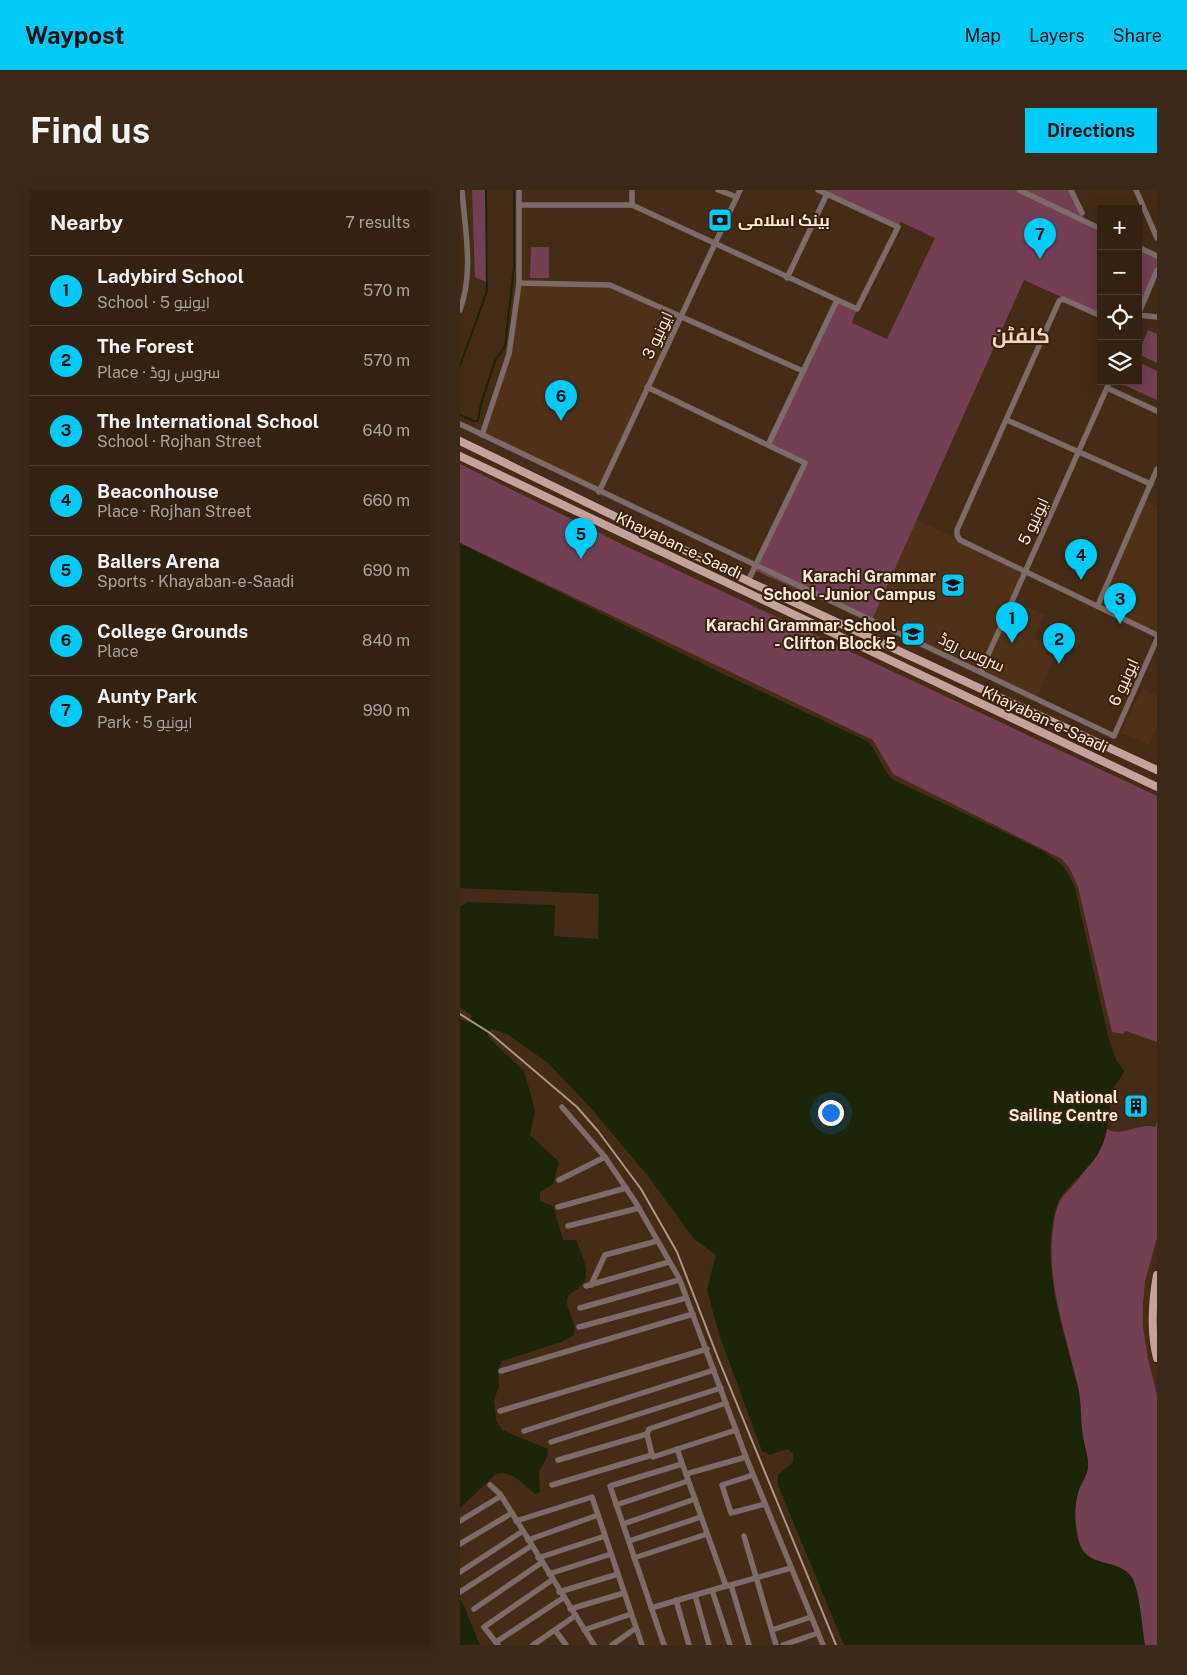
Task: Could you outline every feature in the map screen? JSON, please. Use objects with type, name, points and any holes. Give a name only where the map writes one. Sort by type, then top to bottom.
[{"type":"main road","name":"Khayaban-e-Saadi","points":[[460,442],[748,581],[1157,770]]},
{"type":"main road","name":"Khayaban-e-Saadi","points":[[460,456],[1157,787]]},
{"type":"main road","points":[[1157,1275],[1152,1302],[1152,1325],[1157,1358]]},
{"type":"street","points":[[460,310],[466,295],[468,269],[462,190]]},
{"type":"street","points":[[482,435],[509,354],[519,283],[519,190]]},
{"type":"street","points":[[632,190],[632,205]]},
{"type":"street","points":[[718,190],[736,197]]},
{"type":"street","name":"ایونیو 3","points":[[599,492],[740,190]]},
{"type":"street","points":[[519,205],[632,205],[857,310],[898,227],[818,190]]},
{"type":"street","points":[[1019,190],[1097,227]]},
{"type":"street","points":[[1071,190],[1082,213]]},
{"type":"street","points":[[1136,190],[1157,238]]},
{"type":"street","points":[[788,278],[827,194]]},
{"type":"street","points":[[1142,249],[1157,256]]},
{"type":"street","points":[[1142,306],[1157,270]]},
{"type":"street","points":[[519,283],[610,285],[803,371]]},
{"type":"street","points":[[1097,314],[1064,299],[1059,301],[957,530],[957,535],[960,540],[1026,570],[1157,635]]},
{"type":"street","points":[[768,445],[836,300]]},
{"type":"street","points":[[1142,316],[1157,317]]},
{"type":"street","name":"ایونیو 5","points":[[981,671],[1108,385]]},
{"type":"street","points":[[647,387],[804,463],[748,581]]},
{"type":"street","points":[[1107,388],[1157,412]]},
{"type":"street","points":[[1007,420],[1150,484]]},
{"type":"street","name":"سروس روڈ","points":[[460,424],[599,492],[981,671],[1114,736]]},
{"type":"street","points":[[1098,605],[1157,469]]},
{"type":"street","name":"ایونیو 6","points":[[1114,736],[1157,639]]},
{"type":"street","points":[[562,1107],[605,1157],[626,1188],[679,1280],[746,1457],[823,1645]]},
{"type":"street","points":[[559,1180],[605,1157]]},
{"type":"street","points":[[558,1207],[626,1188]]},
{"type":"street","points":[[568,1226],[639,1208]]},
{"type":"street","points":[[657,1241],[605,1255],[588,1285],[669,1262]]},
{"type":"street","points":[[580,1308],[679,1280]]},
{"type":"street","points":[[579,1327],[686,1298]]},
{"type":"street","points":[[501,1371],[693,1314]]},
{"type":"street","points":[[500,1411],[706,1349]]},
{"type":"street","points":[[524,1431],[714,1370]]},
{"type":"street","points":[[552,1442],[721,1388]]},
{"type":"street","points":[[652,1455],[648,1434],[649,1429],[726,1402]]},
{"type":"street","points":[[552,1485],[652,1455],[653,1457],[736,1430]]},
{"type":"street","points":[[558,1460],[648,1434]]},
{"type":"street","points":[[678,1449],[707,1534],[729,1586],[749,1645]]},
{"type":"street","points":[[686,1474],[746,1457]]},
{"type":"street","points":[[664,1645],[610,1486],[682,1464]]},
{"type":"street","points":[[754,1475],[722,1485],[731,1514],[765,1504]]},
{"type":"street","points":[[616,1505],[688,1481]]},
{"type":"street","points":[[490,1484],[501,1496],[512,1513],[561,1595],[594,1645]]},
{"type":"street","points":[[460,1521],[501,1496]]},
{"type":"street","points":[[516,1521],[592,1497],[642,1645]]},
{"type":"street","points":[[622,1524],[695,1499]]},
{"type":"street","points":[[460,1544],[512,1513]]},
{"type":"street","points":[[460,1592],[529,1543],[598,1516]]},
{"type":"street","points":[[629,1542],[701,1517]]},
{"type":"street","points":[[460,1572],[523,1531]]},
{"type":"street","points":[[634,1558],[707,1534]]},
{"type":"street","points":[[474,1609],[540,1560],[605,1536]]},
{"type":"street","points":[[744,1536],[776,1645]]},
{"type":"street","points":[[611,1554],[550,1577],[484,1627],[497,1644],[561,1595],[618,1574]]},
{"type":"street","points":[[651,1608],[791,1568]]},
{"type":"street","points":[[712,1590],[730,1645]]},
{"type":"street","points":[[570,1609],[624,1592]]},
{"type":"street","points":[[695,1595],[709,1645]]},
{"type":"street","points":[[676,1600],[689,1645]]},
{"type":"street","points":[[584,1630],[631,1614]]},
{"type":"street","points":[[533,1645],[575,1616]]},
{"type":"street","points":[[772,1630],[811,1617]]},
{"type":"street","points":[[612,1645],[636,1628]]},
{"type":"street","points":[[555,1630],[566,1645]]},
{"type":"street","points":[[783,1645],[818,1633]]},
{"type":"shaded area","points":[[472,190],[486,190],[488,283],[475,277]]},
{"type":"shaded area","points":[[817,190],[1015,190],[1097,228],[1097,313],[1024,280],[871,622],[756,571],[804,463],[768,445],[837,300],[857,309],[852,323],[887,339],[935,238],[901,222],[898,227]]},
{"type":"shaded area","points":[[1019,190],[1071,190],[1085,221]]},
{"type":"shaded area","points":[[531,247],[549,247],[549,278],[530,278]]},
{"type":"shaded area","points":[[1142,250],[1157,256],[1157,269],[1142,305]]},
{"type":"shaded area","points":[[519,283],[610,285],[681,316],[599,492],[482,435],[509,354]]},
{"type":"shaded area","points":[[1148,330],[1157,334],[1157,363],[1142,356],[1142,344]]},
{"type":"shaded area","points":[[1142,364],[1157,371],[1157,400],[1124,385],[1142,385]]},
{"type":"shaded area","points":[[460,464],[630,548],[1157,796],[1157,1042],[1126,1031],[1123,1034],[1112,1032],[1078,887],[1070,869],[1062,859],[893,774],[873,740],[460,543]]},
{"type":"shaded area","points":[[1144,500],[1157,506],[1157,634],[1098,605]]},
{"type":"shaded area","name":"Karachi Grammar School -Junior Campus","points":[[915,519],[1026,571],[1013,600],[1045,615],[1034,638],[1058,650],[1037,698],[871,622]]},
{"type":"shaded area","points":[[460,543],[719,672],[867,741],[894,780],[1041,850],[1058,862],[1069,875],[1075,888],[1108,1036],[1116,1060],[1124,1071],[1113,1090],[1103,1145],[1095,1159],[1060,1198],[1052,1227],[1050,1250],[1055,1297],[1079,1393],[1082,1430],[1088,1462],[1087,1473],[1077,1496],[1075,1523],[1079,1542],[1088,1556],[1117,1566],[1130,1575],[1138,1598],[1145,1645],[844,1645],[778,1485],[778,1475],[793,1462],[793,1453],[787,1449],[770,1455],[762,1451],[720,1337],[707,1290],[716,1255],[694,1239],[648,1176],[590,1107],[548,1063],[507,1034],[492,1029],[487,1033],[490,1039],[524,1071],[535,1110],[530,1135],[559,1162],[553,1184],[540,1192],[540,1201],[553,1206],[563,1240],[576,1240],[584,1259],[586,1273],[582,1285],[570,1294],[567,1299],[567,1306],[575,1330],[574,1335],[561,1342],[502,1361],[498,1370],[499,1387],[494,1399],[496,1420],[502,1430],[548,1449],[547,1457],[539,1472],[540,1492],[535,1494],[513,1476],[502,1473],[496,1474],[460,1508],[460,1019],[469,1023],[472,1016],[460,1007],[460,906],[468,902],[555,905],[554,936],[598,939],[599,894],[460,888]]},
{"type":"shaded area","points":[[1142,688],[1157,696],[1157,727],[1149,745],[1121,733]]},
{"type":"shaded area","points":[[1157,1122],[1157,1238],[1145,1281],[1143,1327],[1148,1359],[1157,1395],[1157,1645],[1145,1645],[1136,1588],[1130,1575],[1117,1566],[1094,1559],[1088,1555],[1083,1550],[1079,1541],[1076,1505],[1088,1461],[1082,1435],[1078,1389],[1054,1286],[1052,1244],[1054,1222],[1059,1203],[1091,1162],[1099,1149],[1106,1128],[1117,1132],[1149,1126],[1155,1127]]},
{"type":"shaded area","points":[[460,1599],[463,1604],[480,1645],[460,1645]]},
{"type":"waterway","points":[[460,366],[487,291],[486,190]]},
{"type":"waterway","points":[[460,415],[478,421],[481,404],[495,361],[505,346],[514,267],[514,190]]},
{"type":"railway","points":[[460,1014],[490,1033],[577,1107],[598,1131],[641,1189],[677,1252],[718,1358],[836,1645]]},
{"type":"place","name":"بینک اسلامی","points":[[720,220]]},
{"type":"place","name":"Aunty Park","points":[[1040,259]]},
{"type":"place","name":"College Grounds","points":[[561,421]]},
{"type":"place","name":"Ballers Arena","points":[[581,559]]},
{"type":"place","name":"Beaconhouse","points":[[1081,580]]},
{"type":"place","name":"Karachi Grammar School -Junior Campus","points":[[953,585]]},
{"type":"place","name":"The International School","points":[[1120,624]]},
{"type":"place","name":"Karachi Grammar School - Clifton Block 5","points":[[913,634]]},
{"type":"place","name":"Ladybird School","points":[[1012,643]]},
{"type":"place","name":"The Forest","points":[[1059,664]]},
{"type":"place","name":"National Sailing Centre","points":[[1136,1106]]},
{"type":"district","name":"کلفٹن","points":[[1021,336]]}]
